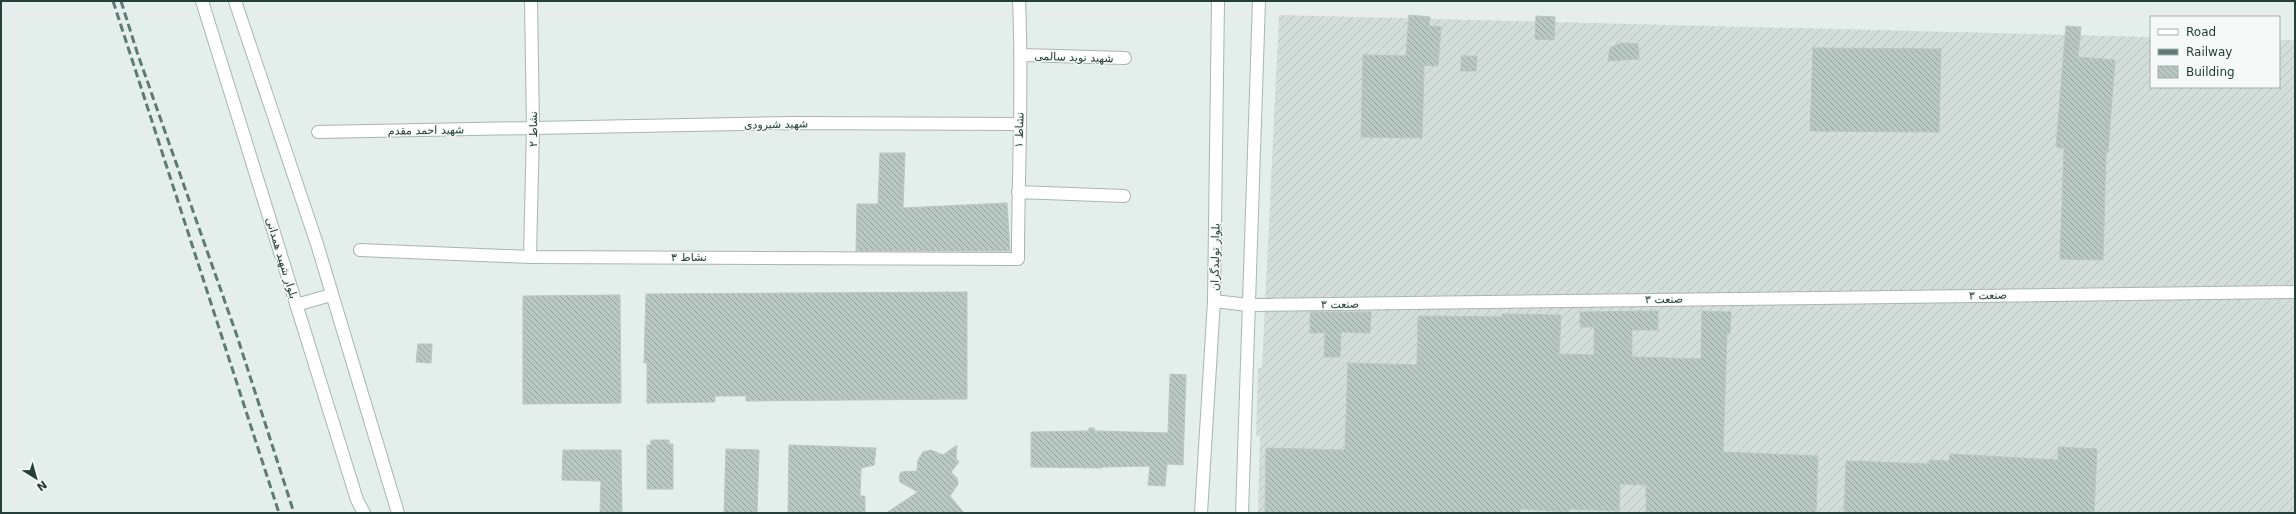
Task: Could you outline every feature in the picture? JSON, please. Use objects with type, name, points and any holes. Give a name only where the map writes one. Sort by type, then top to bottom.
[{"type":"street","name":"بلوار شهید همدانی","points":[[202,1],[357,500],[364,513]]},
{"type":"street","points":[[235,1],[314,237],[398,513]]},
{"type":"street","name":"نشاط ۲","points":[[530,257],[533,128],[531,1]]},
{"type":"street","name":"نشاط ۱","points":[[1018,259],[1018,192],[1022,55],[1019,1]]},
{"type":"street","name":"بلوار تولیدگران","points":[[1201,513],[1214,302],[1218,1]]},
{"type":"street","points":[[1242,513],[1259,1]]},
{"type":"street","name":"شهید نوید سالمی","points":[[1022,55],[1125,58]]},
{"type":"street","name":"شهید شیرودی","points":[[533,128],[792,123],[1020,124]]},
{"type":"street","name":"شهید احمد مقدم","points":[[318,132],[533,128]]},
{"type":"street","points":[[1018,192],[1124,196]]},
{"type":"street","name":"نشاط ۳","points":[[360,250],[530,257],[1018,259]]},
{"type":"street","name":"صنعت ۳","points":[[1214,302],[1248,305],[2081,293],[2295,292]]},
{"type":"street","points":[[296,305],[331,294]]},
{"type":"street","points":[[357,500],[358,513]]},
{"type":"shaded area","points":[[1279,15],[2150,37],[2150,88],[2280,88],[2280,40],[2295,40],[2295,513],[1258,513],[1260,436],[1256,436],[1258,368],[1262,368]]},
{"type":"building","points":[[1409,15],[1430,17],[1429,26],[1441,27],[1438,66],[1424,65],[1422,138],[1361,137],[1363,55],[1406,56]]},
{"type":"building","points":[[1536,16],[1555,17],[1554,40],[1535,39]]},
{"type":"building","points":[[2066,26],[2081,27],[2078,57],[2115,60],[2108,151],[2106,151],[2103,260],[2060,259],[2064,148],[2056,147]]},
{"type":"building","points":[[1621,43],[1638,44],[1639,59],[1608,61],[1610,48]]},
{"type":"building","points":[[1813,48],[1941,49],[1939,132],[1810,131]]},
{"type":"building","points":[[1461,56],[1477,56],[1476,71],[1461,71]]},
{"type":"building","points":[[880,153],[905,153],[903,208],[1007,203],[1010,251],[856,251],[857,204],[878,204]]},
{"type":"building","points":[[967,292],[967,399],[746,401],[746,396],[715,396],[715,402],[647,403],[647,363],[644,363],[646,294]]},
{"type":"building","points":[[620,295],[621,403],[523,404],[523,296]]},
{"type":"building","points":[[1658,311],[1658,330],[1632,330],[1632,357],[1701,359],[1702,311],[1731,312],[1730,334],[1727,333],[1723,452],[1818,456],[1816,513],[1646,513],[1646,485],[1620,484],[1619,511],[1568,509],[1568,512],[1520,509],[1520,513],[1265,513],[1266,448],[1343,450],[1345,448],[1348,363],[1417,365],[1418,316],[1502,317],[1502,314],[1561,315],[1559,354],[1594,355],[1594,327],[1580,327],[1580,312]]},
{"type":"building","points":[[1310,312],[1371,312],[1370,333],[1341,332],[1340,357],[1324,357],[1325,333],[1310,333]]},
{"type":"building","points":[[418,344],[432,344],[431,363],[416,362]]},
{"type":"building","points":[[1170,374],[1186,375],[1183,465],[1167,464],[1165,486],[1148,485],[1150,466],[1102,468],[1031,467],[1031,432],[1089,431],[1089,428],[1094,428],[1095,431],[1168,433]]},
{"type":"building","points":[[651,440],[669,440],[669,444],[673,444],[673,489],[647,489],[647,445],[651,445]]},
{"type":"building","points":[[789,445],[876,448],[874,465],[861,468],[860,496],[865,496],[865,513],[788,513]]},
{"type":"building","points":[[957,445],[956,458],[959,462],[951,472],[957,478],[958,484],[950,496],[964,513],[886,513],[918,492],[900,482],[899,476],[901,472],[917,471],[918,460],[923,452],[931,450],[943,455]]},
{"type":"building","points":[[2058,447],[2097,449],[2094,513],[1844,513],[1846,461],[1929,464],[1929,460],[1949,461],[1950,454],[2058,460]]},
{"type":"building","points":[[726,449],[759,450],[757,513],[724,513]]},
{"type":"building","points":[[563,450],[621,450],[622,513],[600,513],[601,481],[562,480]]},
{"type":"railway","points":[[113,1],[279,513]]},
{"type":"railway","points":[[121,1],[137,52],[237,336],[294,513]]}]
